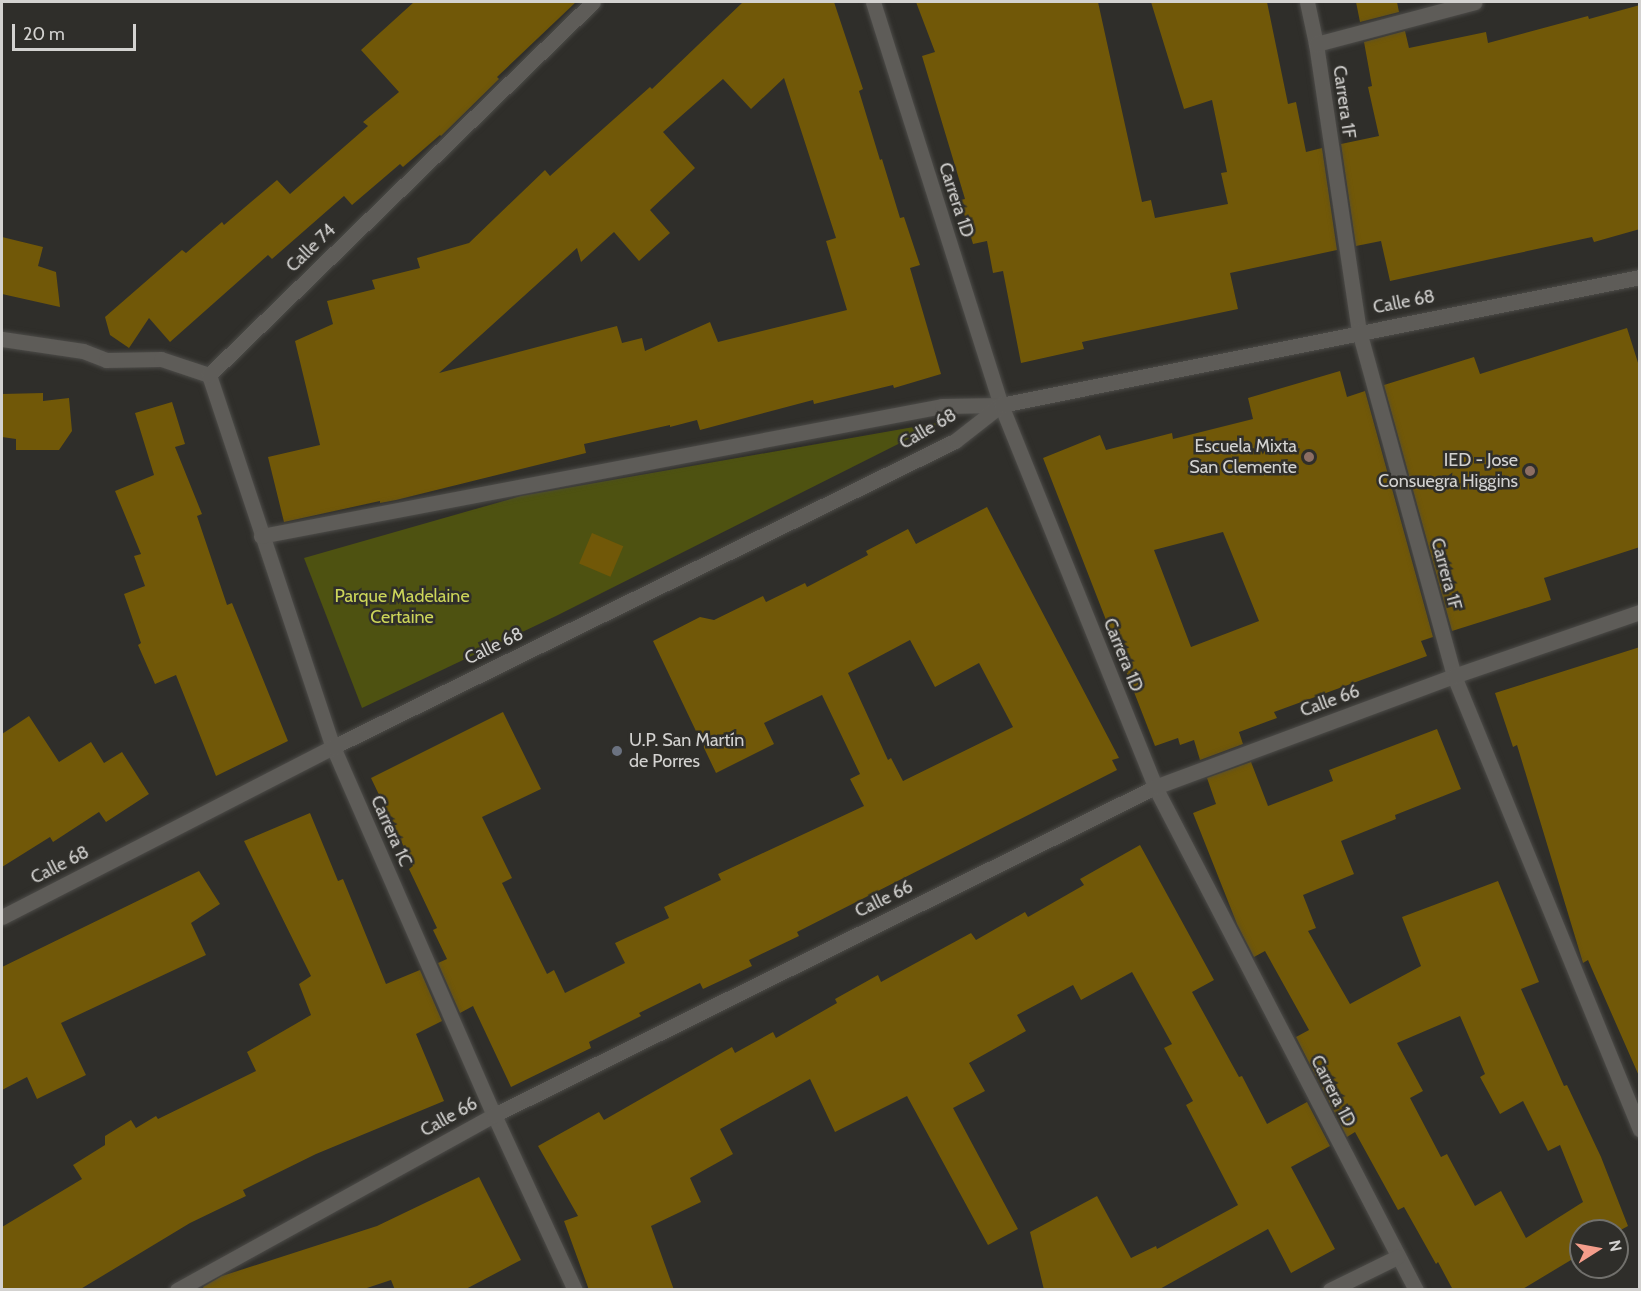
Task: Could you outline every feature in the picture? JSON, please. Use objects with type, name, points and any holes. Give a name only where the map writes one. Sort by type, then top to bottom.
[{"type":"street","name":"Calle 74","points":[[209,375],[592,2]]},
{"type":"street","name":"Carrera 1D","points":[[873,2],[1001,405],[1155,787],[1416,1290]]},
{"type":"street","name":"Carrera 1F","points":[[1307,2],[1316,44],[1359,331],[1454,676],[1640,1129]]},
{"type":"street","points":[[1316,44],[1475,2]]},
{"type":"street","name":"Calle 68","points":[[261,537],[942,406],[1001,405],[1359,331],[1640,277]]},
{"type":"street","points":[[2,339],[83,351],[106,360],[162,359],[209,375]]},
{"type":"street","name":"Carrera 1C","points":[[209,375],[261,537],[333,747],[494,1114],[575,1290]]},
{"type":"street","name":"Calle 68","points":[[2,917],[333,747],[955,441],[1001,405]]},
{"type":"street","name":"Calle 66","points":[[177,1290],[494,1114],[1155,787],[1454,676],[1640,612]]},
{"type":"street","points":[[1330,1290],[1397,1257]]},
{"type":"green space","name":"Parque Madelaine Certaine","points":[[942,422],[556,616],[362,708],[304,558],[521,496]]},
{"type":"building","points":[[414,2],[576,2],[497,77],[499,79],[441,136],[403,167],[400,164],[352,205],[344,196],[272,259],[268,255],[170,342],[149,318],[129,348],[110,335],[105,317],[182,250],[186,253],[222,222],[224,225],[277,180],[290,194],[368,126],[363,122],[399,92],[361,50]]},
{"type":"building","points":[[743,2],[834,2],[863,89],[859,91],[880,160],[882,159],[900,218],[904,217],[920,265],[910,268],[941,374],[894,388],[893,385],[814,404],[813,400],[700,430],[697,420],[584,444],[586,453],[396,500],[380,503],[380,501],[284,522],[268,457],[320,445],[295,341],[333,324],[327,301],[375,289],[372,280],[420,268],[417,258],[469,243],[545,170],[550,176],[650,87],[652,89]],"holes":[[[784,78],[836,238],[826,241],[847,310],[718,342],[710,322],[645,351],[642,338],[622,343],[617,326],[439,373],[577,248],[581,262],[614,232],[639,261],[670,233],[650,210],[695,168],[663,132],[723,79],[751,109]]]},
{"type":"building","points":[[916,2],[1098,2],[1142,202],[1151,200],[1155,218],[1228,204],[1221,173],[1227,172],[1212,100],[1184,109],[1151,2],[1267,2],[1288,104],[1296,102],[1306,152],[1322,148],[1337,250],[1230,273],[1238,309],[1082,342],[1084,349],[1021,363],[1003,271],[993,273],[987,241],[973,244],[960,200],[965,199],[922,56],[935,52]]},
{"type":"building","points":[[1356,2],[1397,2],[1399,12],[1360,22]]},
{"type":"building","points":[[1640,5],[1640,229],[1594,242],[1592,237],[1390,281],[1381,241],[1356,246],[1341,144],[1379,136],[1368,87],[1372,86],[1364,42],[1405,31],[1409,48],[1486,32],[1488,43],[1588,16],[1589,19]]},
{"type":"building","points":[[2,237],[43,247],[38,266],[56,272],[60,307],[2,294]]},
{"type":"building","name":"IED - Jose Consuegra Higgins","points":[[1627,328],[1640,369],[1640,547],[1544,578],[1551,600],[1452,631],[1384,385],[1474,357],[1480,374]]},
{"type":"building","points":[[1340,371],[1347,397],[1365,391],[1433,637],[1421,641],[1427,656],[1274,712],[1277,718],[1239,732],[1243,744],[1200,760],[1194,740],[1180,745],[1178,738],[1155,746],[1043,458],[1100,435],[1106,450],[1172,433],[1173,439],[1253,419],[1248,398]],"holes":[[[1223,532],[1259,621],[1191,647],[1154,550]]]},
{"type":"building","points":[[43,393],[43,401],[69,398],[72,431],[59,450],[16,450],[16,439],[2,437],[2,394]]},
{"type":"building","points":[[172,402],[185,444],[175,447],[202,514],[197,516],[227,605],[232,603],[288,741],[216,776],[176,675],[155,684],[138,645],[141,643],[124,594],[145,586],[134,556],[141,554],[115,491],[154,475],[135,413]]},
{"type":"building","points":[[987,507],[1119,758],[1112,760],[1117,770],[797,932],[799,936],[749,960],[752,966],[703,989],[700,983],[639,1013],[641,1016],[589,1042],[591,1048],[511,1087],[473,1006],[460,1013],[438,963],[447,959],[433,930],[437,928],[409,869],[413,866],[371,778],[503,712],[541,789],[482,817],[512,878],[502,883],[547,974],[554,970],[565,993],[625,963],[615,943],[669,918],[664,907],[721,880],[718,874],[864,806],[850,779],[860,774],[822,695],[764,723],[774,744],[716,773],[653,641],[700,617],[714,620],[763,596],[766,602],[805,583],[807,587],[868,555],[866,551],[908,529],[916,544]],"holes":[[[910,640],[935,687],[979,663],[1013,727],[903,781],[891,758],[888,760],[848,673]]]},
{"type":"building","points":[[592,533],[623,546],[610,577],[579,563]]},
{"type":"building","points":[[1640,647],[1639,1076],[1588,960],[1583,963],[1517,745],[1513,747],[1495,693]]},
{"type":"building","points":[[29,716],[59,762],[91,742],[104,763],[122,752],[149,794],[106,822],[99,812],[53,842],[50,837],[2,867],[2,734]]},
{"type":"building","points":[[1437,729],[1461,789],[1395,815],[1396,819],[1341,841],[1354,874],[1303,895],[1316,928],[1308,931],[1350,1004],[1421,966],[1402,917],[1498,881],[1539,982],[1521,989],[1564,1086],[1567,1085],[1601,1157],[1625,1219],[1569,1219],[1569,1261],[1521,1290],[1453,1290],[1404,1207],[1398,1210],[1355,1132],[1347,1137],[1296,1037],[1309,1030],[1265,951],[1254,957],[1237,924],[1193,813],[1216,804],[1207,778],[1251,762],[1268,806],[1333,781],[1329,770]],"holes":[[[1460,1016],[1485,1074],[1480,1077],[1500,1114],[1523,1101],[1548,1151],[1560,1145],[1583,1202],[1526,1238],[1501,1191],[1475,1206],[1447,1154],[1441,1157],[1410,1098],[1423,1091],[1397,1043]]]},
{"type":"building","points":[[310,813],[338,881],[343,879],[386,984],[420,970],[442,1021],[416,1034],[444,1101],[316,1154],[243,1190],[246,1196],[190,1223],[79,1290],[2,1290],[2,1227],[82,1179],[73,1165],[105,1145],[105,1136],[131,1120],[136,1128],[156,1116],[158,1119],[256,1071],[247,1052],[311,1015],[299,984],[311,976],[244,841]]},
{"type":"building","points":[[1140,845],[1214,980],[1192,992],[1239,1077],[1242,1076],[1267,1124],[1307,1102],[1330,1146],[1291,1167],[1335,1249],[1291,1273],[1268,1229],[1158,1290],[1044,1290],[1030,1232],[1097,1196],[1131,1258],[1156,1246],[1157,1249],[1238,1205],[1186,1105],[1193,1101],[1164,1048],[1172,1044],[1132,972],[1081,1000],[1073,985],[1017,1015],[1026,1031],[969,1063],[985,1091],[953,1108],[1018,1229],[988,1245],[907,1096],[835,1132],[810,1079],[720,1129],[733,1154],[690,1178],[701,1202],[651,1226],[674,1290],[589,1290],[564,1221],[578,1216],[538,1146],[599,1112],[604,1120],[732,1047],[735,1053],[773,1032],[776,1038],[837,1003],[835,999],[878,975],[881,982],[971,933],[976,940],[1025,912],[1028,917],[1084,885],[1080,879]]},
{"type":"building","points":[[199,871],[220,904],[191,923],[206,955],[61,1023],[86,1075],[37,1099],[27,1077],[2,1090],[2,967]]},
{"type":"building","points":[[479,1177],[521,1260],[464,1290],[395,1290],[391,1280],[361,1290],[204,1290],[203,1287],[222,1276],[377,1226]]},
{"type":"place","name":"Escuela Mixta San Clemente","points":[[1309,457]]},
{"type":"place","name":"IED - Jose Consuegra Higgins","points":[[1530,471]]},
{"type":"place","name":"U.P. San Martín de Porres","points":[[617,751]]}]
